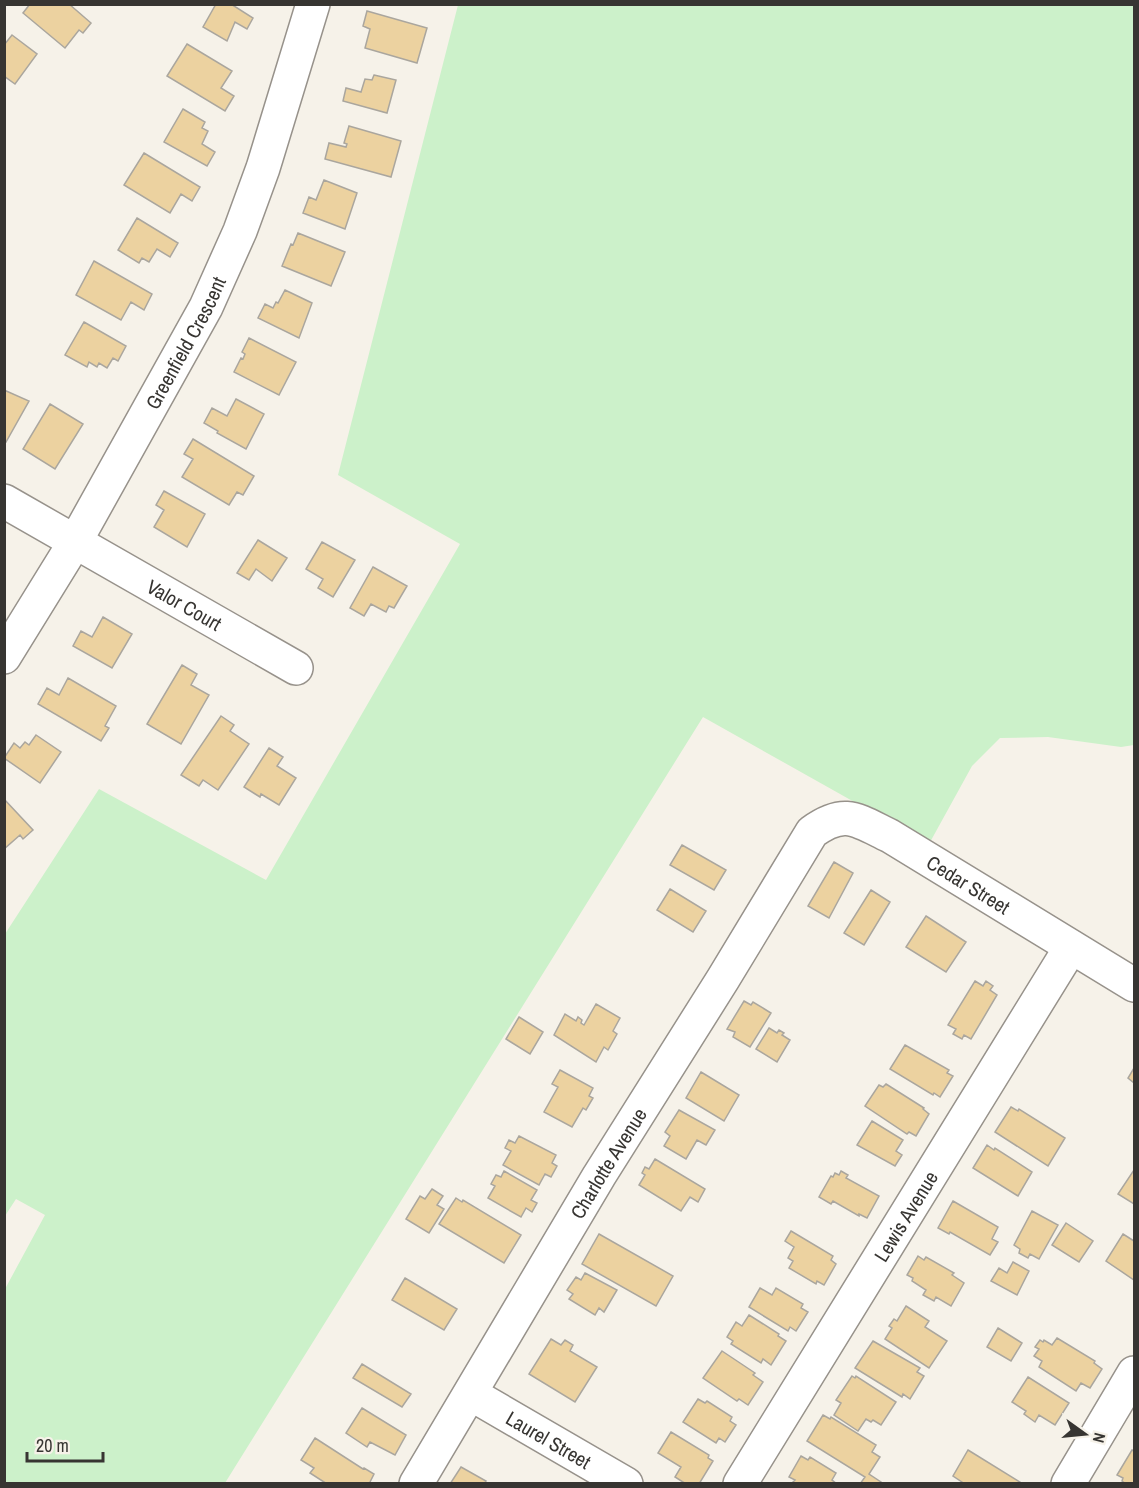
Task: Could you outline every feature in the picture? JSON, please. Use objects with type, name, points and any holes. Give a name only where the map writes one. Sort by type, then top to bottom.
[{"type":"street","name":"Greenfield Crescent","points":[[4,657],[75,542],[206,307],[240,231],[263,168],[313,4]]},
{"type":"street","name":"Valor Court","points":[[4,501],[296,668]]},
{"type":"street","name":"Cedar Street","points":[[804,847],[812,832],[825,822],[841,818],[854,819],[890,836],[1134,986]]},
{"type":"street","name":"Charlotte Avenue","points":[[416,1484],[600,1176],[804,847]]},
{"type":"street","name":"Lewis Avenue","points":[[740,1484],[1071,947]]},
{"type":"street","points":[[1068,1484],[1134,1372]]},
{"type":"street","name":"Laurel Street","points":[[471,1394],[626,1484]]},
{"type":"green space","points":[[458,5],[1134,5],[1134,745],[1121,747],[1048,737],[1000,738],[972,766],[929,844],[703,717],[225,1483],[5,1483],[5,1289],[45,1215],[16,1199],[5,1216],[5,934],[99,789],[266,880],[460,544],[338,475]]},
{"type":"building","points":[[30,4],[69,4],[91,23],[83,33],[79,30],[65,48],[23,13]]},
{"type":"building","points":[[216,4],[231,4],[253,18],[247,29],[235,22],[227,41],[203,27]]},
{"type":"building","points":[[367,11],[427,28],[417,63],[365,48],[370,29],[363,26]]},
{"type":"building","points":[[12,35],[37,54],[15,84],[4,76],[4,45]]},
{"type":"building","points":[[187,44],[232,71],[221,88],[234,96],[225,111],[167,76]]},
{"type":"building","points":[[374,75],[396,80],[387,113],[343,101],[346,88],[361,92],[365,79],[372,80]]},
{"type":"building","points":[[183,109],[205,122],[202,128],[208,131],[202,144],[215,152],[207,166],[164,142]]},
{"type":"building","points":[[349,126],[401,141],[391,177],[325,159],[329,143],[346,147],[347,144],[344,143]]},
{"type":"building","points":[[144,153],[200,187],[192,201],[181,194],[170,213],[124,185]]},
{"type":"building","points":[[324,180],[357,193],[345,229],[303,213],[309,197],[316,200]]},
{"type":"building","points":[[137,218],[178,243],[170,257],[157,249],[149,262],[142,258],[139,263],[118,250]]},
{"type":"building","points":[[298,233],[345,252],[331,286],[282,266]]},
{"type":"building","points":[[94,261],[152,294],[144,310],[131,302],[121,320],[76,295]]},
{"type":"building","points":[[285,290],[312,303],[299,338],[258,318],[265,304],[273,308]]},
{"type":"building","points":[[84,322],[126,346],[118,361],[113,358],[107,368],[99,363],[97,367],[89,362],[87,367],[65,355]]},
{"type":"building","points":[[249,338],[296,362],[279,395],[234,372],[241,358],[243,359],[245,354],[242,352]]},
{"type":"building","points":[[4,390],[29,401],[6,442],[4,441]]},
{"type":"building","points":[[236,399],[264,414],[246,449],[204,423],[212,408],[227,416]]},
{"type":"building","points":[[50,404],[83,424],[55,469],[23,449]]},
{"type":"building","points":[[193,439],[254,476],[243,495],[237,492],[229,505],[182,477],[193,459],[184,454]]},
{"type":"building","points":[[164,491],[205,514],[187,547],[154,527],[164,510],[156,505]]},
{"type":"building","points":[[258,540],[287,558],[272,581],[256,569],[249,580],[237,573]]},
{"type":"building","points":[[322,542],[355,560],[333,597],[318,588],[323,579],[306,569]]},
{"type":"building","points":[[373,567],[407,586],[394,608],[389,606],[386,612],[371,604],[364,616],[350,608]]},
{"type":"building","points":[[103,617],[132,634],[112,668],[73,646],[81,631],[92,637]]},
{"type":"building","points":[[182,665],[197,674],[191,685],[209,695],[181,744],[147,724]]},
{"type":"building","points":[[68,678],[116,706],[105,726],[109,728],[101,741],[38,704],[47,688],[59,695]]},
{"type":"building","points":[[221,716],[234,725],[230,731],[249,744],[218,790],[203,780],[199,786],[181,775]]},
{"type":"building","points":[[36,735],[61,752],[40,783],[4,758],[14,743],[20,748],[25,742],[29,745]]},
{"type":"building","points":[[269,748],[283,757],[277,766],[296,778],[279,805],[244,787]]},
{"type":"building","points":[[4,799],[33,830],[23,839],[20,835],[4,849]]},
{"type":"building","points":[[682,845],[726,870],[714,890],[670,865]]},
{"type":"building","points":[[834,862],[853,873],[829,918],[808,906]]},
{"type":"building","points":[[670,889],[706,911],[693,932],[657,910]]},
{"type":"building","points":[[871,890],[890,902],[864,945],[844,933]]},
{"type":"building","points":[[926,916],[966,942],[946,972],[906,947]]},
{"type":"building","points":[[975,981],[983,986],[986,981],[993,986],[990,990],[997,995],[971,1039],[964,1035],[962,1039],[953,1034],[956,1029],[948,1025]]},
{"type":"building","points":[[744,1001],[751,1005],[753,1002],[771,1013],[750,1047],[733,1037],[735,1032],[727,1029]]},
{"type":"building","points":[[596,1004],[620,1018],[613,1031],[617,1034],[608,1050],[604,1047],[596,1062],[554,1035],[565,1014],[576,1021],[578,1017],[584,1025]]},
{"type":"building","points":[[519,1017],[543,1032],[530,1054],[506,1039]]},
{"type":"building","points":[[769,1028],[777,1033],[779,1030],[790,1040],[777,1062],[756,1049]]},
{"type":"building","points":[[905,1045],[949,1070],[947,1073],[953,1076],[940,1097],[890,1069]]},
{"type":"building","points":[[1134,1068],[1134,1083],[1128,1078]]},
{"type":"building","points":[[560,1070],[593,1088],[589,1096],[593,1098],[586,1110],[583,1108],[572,1127],[544,1112],[558,1087],[552,1084]]},
{"type":"building","points":[[701,1072],[739,1095],[724,1121],[686,1098]]},
{"type":"building","points":[[886,1084],[924,1108],[929,1114],[916,1136],[909,1132],[907,1134],[865,1106],[879,1085],[883,1087]]},
{"type":"building","points":[[1011,1107],[1018,1111],[1019,1109],[1065,1138],[1048,1166],[995,1132]]},
{"type":"building","points":[[679,1110],[715,1130],[706,1145],[697,1140],[686,1159],[664,1146],[670,1136],[665,1132]]},
{"type":"building","points":[[872,1121],[903,1140],[896,1151],[902,1155],[895,1166],[857,1145]]},
{"type":"building","points":[[519,1136],[556,1155],[552,1163],[557,1166],[551,1177],[545,1174],[539,1185],[503,1165],[511,1151],[505,1148],[509,1140],[515,1143]]},
{"type":"building","points":[[987,1145],[1032,1172],[1018,1196],[973,1168]]},
{"type":"building","points":[[655,1159],[705,1189],[698,1202],[690,1197],[681,1211],[639,1185],[645,1175],[642,1173],[645,1167],[649,1169]]},
{"type":"building","points":[[1134,1170],[1134,1204],[1118,1194]]},
{"type":"building","points":[[504,1171],[537,1190],[531,1200],[537,1203],[532,1212],[526,1208],[521,1217],[488,1198],[495,1186],[491,1184],[496,1175],[501,1177]]},
{"type":"building","points":[[841,1171],[848,1175],[846,1178],[879,1196],[867,1218],[833,1201],[831,1204],[819,1197],[831,1176],[833,1177],[835,1173],[839,1175]]},
{"type":"building","points":[[432,1189],[443,1196],[437,1205],[444,1209],[429,1233],[406,1219],[420,1196],[425,1199]]},
{"type":"building","points":[[456,1198],[521,1235],[504,1263],[439,1224]]},
{"type":"building","points":[[953,1201],[998,1227],[992,1239],[998,1242],[990,1255],[950,1232],[949,1234],[938,1228]]},
{"type":"building","points":[[1032,1211],[1058,1225],[1039,1259],[1030,1254],[1028,1258],[1019,1253],[1020,1249],[1014,1245]]},
{"type":"building","points":[[1066,1223],[1093,1241],[1079,1262],[1052,1245]]},
{"type":"building","points":[[791,1231],[833,1256],[831,1260],[836,1264],[824,1285],[817,1281],[816,1284],[789,1268],[793,1261],[788,1258],[794,1247],[785,1241]]},
{"type":"building","points":[[599,1234],[673,1276],[656,1306],[582,1264]]},
{"type":"building","points":[[1123,1234],[1134,1241],[1134,1280],[1106,1261]]},
{"type":"building","points":[[918,1256],[924,1260],[926,1257],[954,1273],[952,1275],[964,1283],[951,1306],[936,1297],[934,1301],[923,1295],[926,1290],[907,1275]]},
{"type":"building","points":[[1013,1262],[1029,1271],[1017,1295],[991,1281],[999,1268],[1007,1273]]},
{"type":"building","points":[[585,1273],[617,1290],[604,1312],[599,1308],[595,1315],[569,1299],[573,1294],[567,1290],[576,1277],[581,1280]]},
{"type":"building","points":[[405,1278],[457,1309],[444,1330],[392,1300]]},
{"type":"building","points":[[760,1288],[772,1295],[776,1288],[803,1304],[801,1308],[808,1312],[796,1331],[790,1327],[788,1331],[749,1307]]},
{"type":"building","points":[[906,1306],[929,1321],[925,1327],[947,1341],[929,1368],[885,1339],[892,1328],[889,1326],[894,1319],[897,1321]]},
{"type":"building","points":[[749,1315],[786,1341],[771,1365],[763,1359],[761,1363],[731,1344],[733,1341],[727,1337],[736,1322],[742,1326]]},
{"type":"building","points":[[998,1328],[1022,1343],[1011,1361],[987,1347]]},
{"type":"building","points":[[1057,1338],[1095,1361],[1094,1363],[1102,1369],[1090,1388],[1081,1383],[1076,1391],[1039,1367],[1042,1361],[1034,1356],[1039,1349],[1035,1347],[1040,1340],[1052,1345]]},
{"type":"building","points":[[551,1339],[561,1345],[565,1340],[573,1345],[570,1351],[597,1367],[575,1402],[529,1374]]},
{"type":"building","points":[[873,1341],[920,1368],[917,1372],[924,1376],[910,1399],[903,1394],[902,1397],[855,1368]]},
{"type":"building","points":[[722,1351],[755,1373],[753,1375],[763,1382],[748,1405],[739,1399],[737,1401],[703,1378]]},
{"type":"building","points":[[362,1364],[411,1394],[402,1407],[353,1378]]},
{"type":"building","points":[[852,1376],[855,1378],[856,1376],[896,1402],[881,1425],[866,1419],[858,1431],[834,1415],[841,1403],[836,1400]]},
{"type":"building","points":[[1028,1377],[1069,1403],[1055,1425],[1039,1415],[1035,1422],[1024,1414],[1026,1411],[1012,1402]]},
{"type":"building","points":[[698,1399],[705,1403],[707,1401],[732,1417],[730,1421],[736,1425],[725,1442],[719,1438],[716,1443],[683,1422]]},
{"type":"building","points":[[362,1408],[406,1435],[395,1455],[370,1442],[367,1447],[346,1433]]},
{"type":"building","points":[[823,1415],[830,1419],[831,1417],[876,1445],[872,1452],[880,1457],[869,1474],[884,1484],[860,1484],[865,1477],[807,1441]]},
{"type":"building","points":[[671,1432],[709,1455],[708,1458],[713,1461],[699,1484],[686,1484],[675,1477],[681,1467],[658,1453]]},
{"type":"building","points":[[315,1438],[374,1474],[369,1484],[327,1484],[310,1473],[314,1468],[301,1460]]},
{"type":"building","points":[[968,1450],[1023,1484],[965,1484],[953,1476]]},
{"type":"building","points":[[1132,1450],[1134,1451],[1134,1484],[1126,1484],[1122,1481],[1123,1478],[1117,1475]]},
{"type":"building","points":[[801,1456],[808,1460],[810,1457],[836,1473],[832,1480],[837,1484],[792,1483],[795,1480],[789,1477]]},
{"type":"building","points":[[461,1467],[486,1481],[484,1484],[450,1484]]}]
